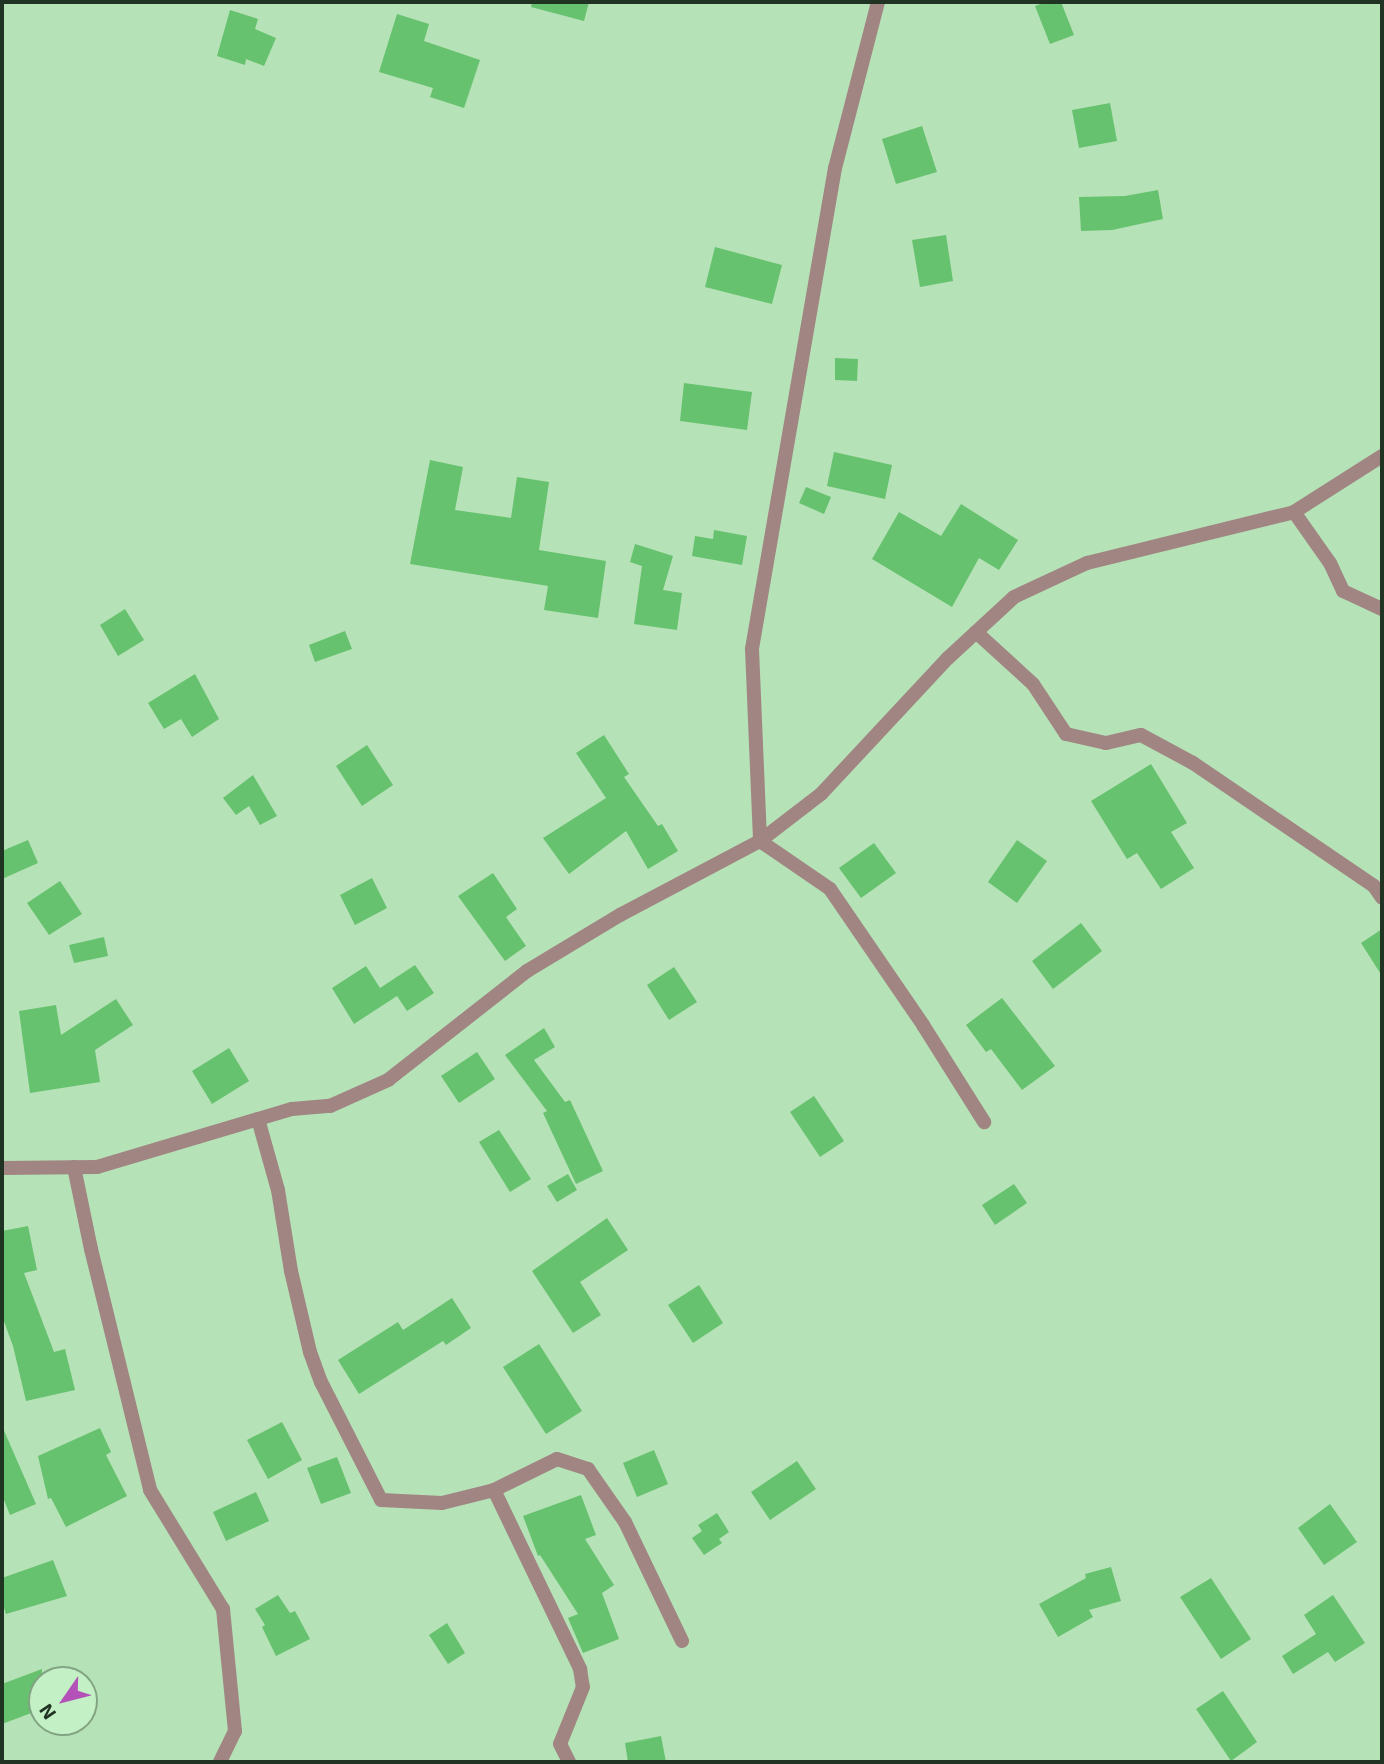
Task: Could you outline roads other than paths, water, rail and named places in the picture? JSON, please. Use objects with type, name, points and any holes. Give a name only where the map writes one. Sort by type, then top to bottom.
[{"type":"street","points":[[760,841],[752,649],[835,168],[878,2]]},
{"type":"street","points":[[2,1168],[97,1167],[292,1109],[330,1106],[388,1080],[527,971],[620,915],[760,841],[821,794],[976,632],[1014,597],[1087,563],[1294,512],[1382,456]]},
{"type":"street","points":[[1294,512],[1329,563],[1343,591],[1382,609]]},
{"type":"street","points":[[976,632],[1032,684],[1066,733],[1106,743],[1141,735],[1194,763],[1374,886],[1382,898]]},
{"type":"street","points":[[760,841],[830,889],[923,1025],[984,1122]]},
{"type":"street","points":[[258,1119],[278,1190],[291,1271],[310,1352],[321,1382],[381,1500],[442,1503],[494,1490],[557,1459],[588,1469],[625,1522],[682,1641]]},
{"type":"street","points":[[74,1167],[91,1249],[150,1490],[223,1609],[235,1731],[220,1762]]},
{"type":"street","points":[[494,1490],[580,1669],[583,1687],[560,1744],[569,1762]]}]
